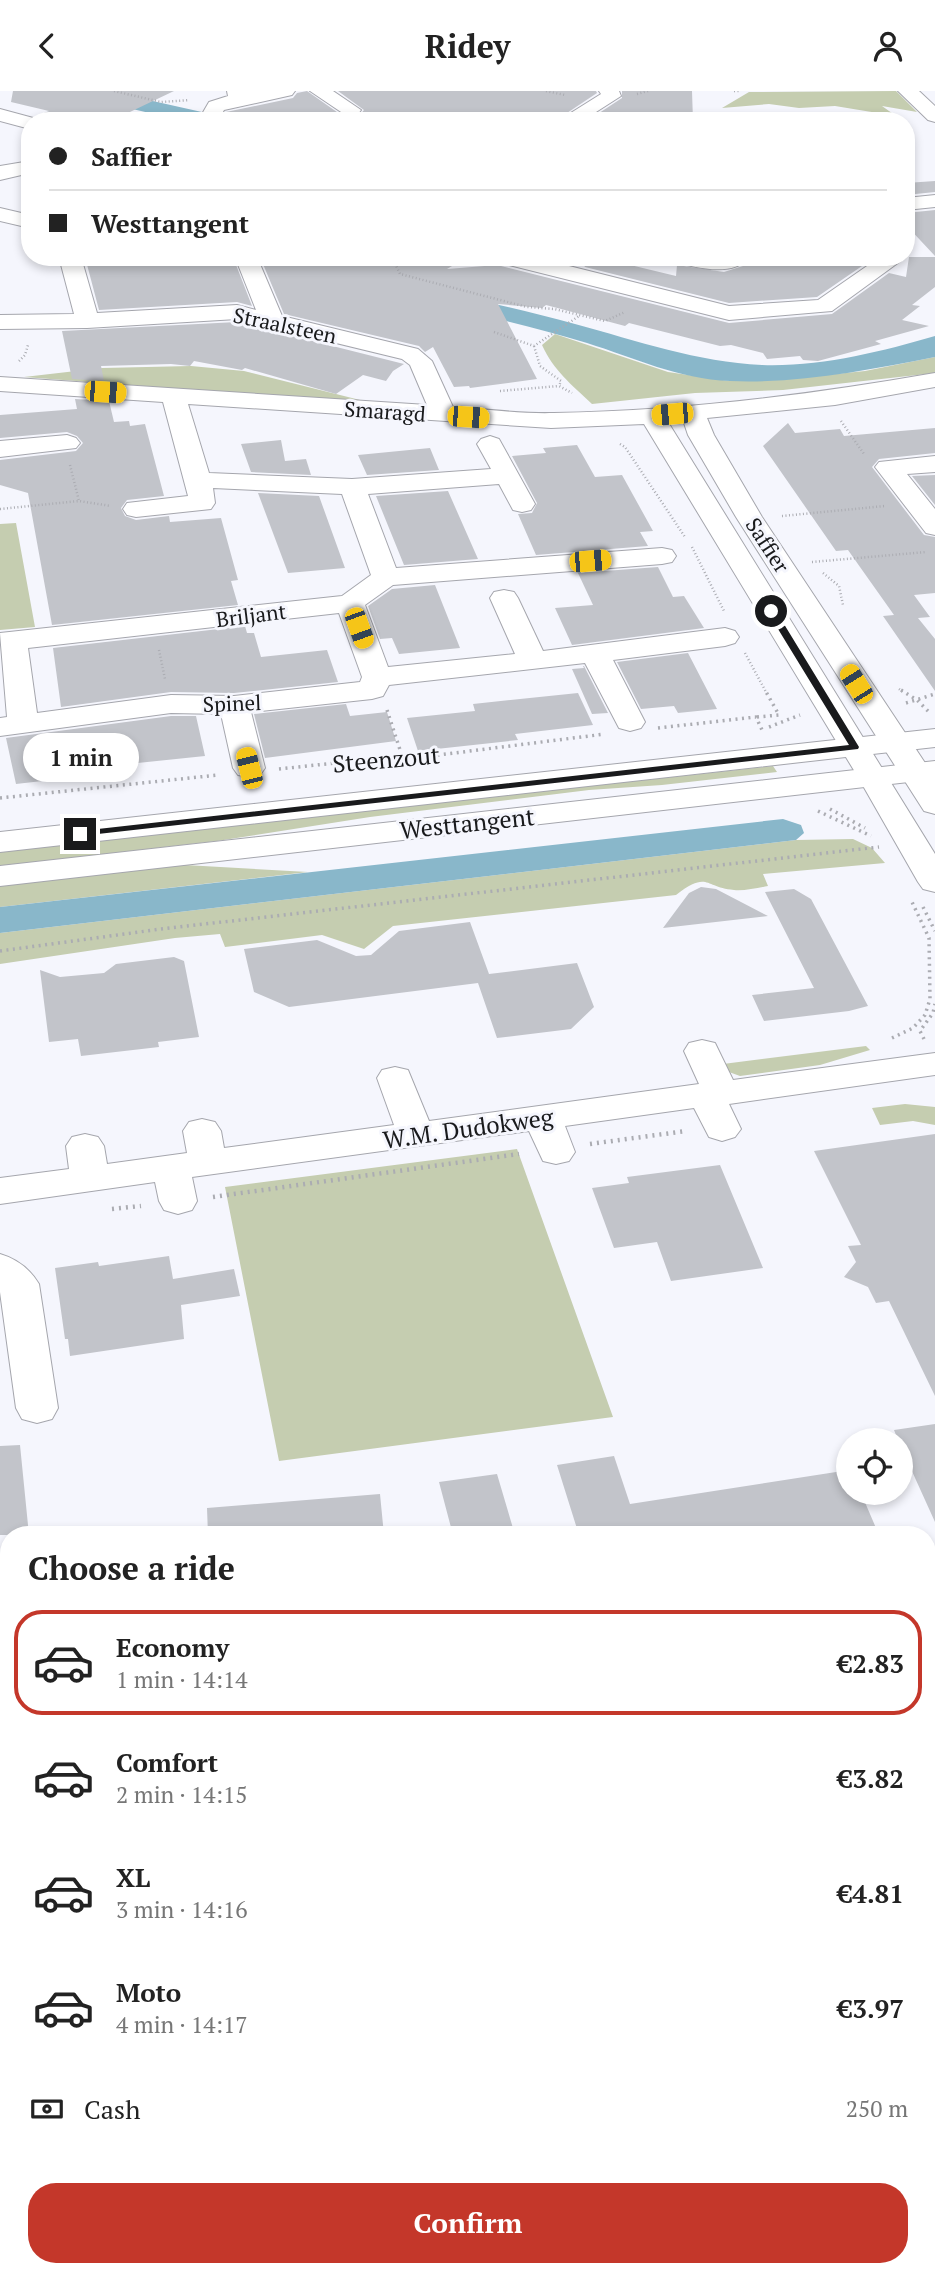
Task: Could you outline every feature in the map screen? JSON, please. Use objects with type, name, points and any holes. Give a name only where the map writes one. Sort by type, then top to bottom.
[{"type":"street","points":[[214,112],[222,103],[238,94],[285,91]]},
{"type":"street","points":[[583,112],[611,96],[609,91]]},
{"type":"street","points":[[908,91],[933,113]]},
{"type":"street","points":[[324,93],[352,101]]},
{"type":"street","points":[[238,94],[259,112]]},
{"type":"street","points":[[0,129],[16,120]]},
{"type":"street","points":[[0,174],[21,168]]},
{"type":"street","points":[[915,203],[935,201]]},
{"type":"street","points":[[73,266],[87,321]]},
{"type":"street","points":[[250,266],[272,320]]},
{"type":"street","points":[[556,266],[729,313],[824,306],[882,266]]},
{"type":"street","name":"Straalsteen","points":[[0,322],[87,321],[237,312],[410,354],[420,361],[444,415]]},
{"type":"street","name":"Smaragd","points":[[0,384],[551,421],[652,416],[835,398],[934,382]]},
{"type":"street","points":[[136,509],[202,503],[174,397]]},
{"type":"street","name":"Saffier","points":[[692,412],[704,441],[871,708],[898,743],[926,771],[935,804]]},
{"type":"street","name":"Saffier","points":[[652,416],[874,777],[920,891]]},
{"type":"street","points":[[0,449],[66,443]]},
{"type":"street","points":[[490,444],[522,504]]},
{"type":"street","points":[[888,467],[935,464]]},
{"type":"street","points":[[888,467],[935,527]]},
{"type":"street","points":[[198,480],[352,487],[508,476]]},
{"type":"street","points":[[352,487],[386,577],[662,555]]},
{"type":"street","name":"Briljant","points":[[11,726],[7,642],[350,603],[386,577]]},
{"type":"street","points":[[504,598],[533,661]]},
{"type":"street","points":[[350,603],[375,684]]},
{"type":"street","name":"Spinel","points":[[11,726],[171,704],[233,705],[594,652],[725,637]]},
{"type":"street","points":[[594,652],[630,728]]},
{"type":"street","points":[[233,705],[249,771]]},
{"type":"street","name":"Westtangent","points":[[0,842],[777,747],[855,747],[935,739]]},
{"type":"street","name":"Westtangent","points":[[0,876],[926,771]]},
{"type":"street","points":[[702,1051],[718,1111]]},
{"type":"street","name":"W.M. Dudokweg","points":[[0,1191],[95,1178],[175,1184],[205,1147],[416,1135],[551,1140],[772,1102],[932,1055]]},
{"type":"street","points":[[396,1078],[416,1135]]},
{"type":"street","points":[[0,1268],[19,1284],[37,1408]]},
{"type":"path","points":[[114,91],[160,102],[238,94]]},
{"type":"path","points":[[734,91],[739,91]]},
{"type":"path","points":[[396,266],[400,274],[527,307],[554,309],[605,321],[655,295]]},
{"type":"path","points":[[534,346],[580,316]]},
{"type":"path","points":[[494,332],[505,339],[534,346]]},
{"type":"path","points":[[534,346],[540,366],[561,381],[559,387],[580,397]]},
{"type":"path","points":[[837,416],[871,464],[888,467]]},
{"type":"path","points":[[778,516],[891,506],[887,501],[912,498]]},
{"type":"path","points":[[0,509],[79,501],[136,509]]},
{"type":"path","points":[[782,566],[934,551]]},
{"type":"path","points":[[154,627],[171,704]]},
{"type":"path","points":[[375,684],[381,693],[403,759]]},
{"type":"path","points":[[779,715],[793,716]]},
{"type":"path","name":"Steenzout","points":[[0,798],[382,758],[383,762],[630,728],[757,717],[777,747]]},
{"type":"path","points":[[777,723],[777,747]]},
{"type":"path","points":[[804,785],[823,806],[883,838]]},
{"type":"path","points":[[804,785],[810,807],[875,838],[885,855]]},
{"type":"path","points":[[0,951],[161,929],[880,846]]},
{"type":"path","points":[[920,891],[935,931]]},
{"type":"path","points":[[879,1041],[893,1038],[913,1028],[925,1015],[930,999],[929,938],[920,891]]},
{"type":"path","points":[[927,1009],[934,1009]]},
{"type":"path","points":[[932,1055],[920,1031],[934,1009]]},
{"type":"path","points":[[95,1178],[175,1184],[551,1140],[718,1111]]},
{"type":"green space","points":[[896,91],[917,112],[882,106],[890,112],[835,106],[799,108],[769,104],[722,108],[749,92]]},
{"type":"green space","points":[[555,334],[668,372],[729,381],[777,380],[865,371],[935,357],[935,373],[783,390],[695,393],[592,404],[564,377],[542,345]]},
{"type":"green space","points":[[191,366],[244,371],[376,404],[24,377],[102,368]]},
{"type":"green space","points":[[16,523],[35,627],[0,630],[0,524]]},
{"type":"green space","points":[[773,766],[777,772],[589,790],[370,817],[217,841],[0,866],[0,850]]},
{"type":"green space","points":[[853,839],[872,848],[885,863],[763,874],[768,886],[746,890],[724,889],[701,882],[676,895],[393,926],[364,949],[322,935],[225,947],[220,934],[175,938],[0,964],[0,933],[796,840]]},
{"type":"green space","points":[[185,865],[308,872],[0,907],[0,886]]},
{"type":"green space","points":[[866,1046],[870,1050],[820,1065],[740,1076],[729,1072],[723,1064]]},
{"type":"green space","points":[[905,1104],[935,1107],[935,1125],[913,1121],[880,1125],[872,1108]]},
{"type":"green space","points":[[517,1149],[613,1417],[279,1461],[225,1187]]},
{"type":"water","points":[[55,91],[108,91],[202,112],[145,112]]},
{"type":"water","points":[[420,287],[714,360],[762,365],[806,364],[871,353],[935,336],[935,357],[807,378],[756,381],[711,379],[657,367],[540,330],[396,294]]},
{"type":"water","points":[[783,819],[801,825],[804,833],[796,840],[0,933],[0,907]]},
{"type":"building","points":[[13,91],[174,91],[130,112],[46,112],[49,111],[11,102]]},
{"type":"building","points":[[307,91],[337,112],[226,112],[293,98],[297,93]]},
{"type":"building","points":[[338,91],[596,91],[597,93],[568,112],[362,112],[364,110]]},
{"type":"building","points":[[622,91],[692,91],[693,112],[601,112],[622,98]]},
{"type":"building","points":[[935,181],[935,192],[915,194],[915,182]]},
{"type":"building","points":[[935,210],[935,256],[915,235],[915,212]]},
{"type":"building","points":[[915,257],[935,257],[935,287],[912,305],[920,306],[902,320],[929,326],[875,341],[881,344],[818,361],[803,360],[800,356],[767,359],[763,353],[731,345],[720,346],[629,323],[625,326],[546,305],[542,308],[498,304],[537,379],[470,388],[454,387],[433,347],[425,352],[419,346],[284,314],[264,266],[452,266],[447,269],[501,266],[729,323],[832,314],[889,273],[906,277],[908,266],[915,266]]},
{"type":"building","points":[[87,266],[236,266],[252,306],[237,302],[99,310]]},
{"type":"building","points":[[634,266],[676,276],[677,266],[724,272],[743,266],[862,266],[817,297],[729,303],[585,267]]},
{"type":"building","points":[[237,322],[404,364],[393,371],[386,381],[363,375],[336,394],[245,368],[242,370],[194,361],[190,366],[101,366],[104,381],[72,379],[62,331]]},
{"type":"building","points":[[75,399],[109,401],[114,422],[129,421],[130,426],[145,424],[164,496],[127,500],[121,508],[125,516],[136,520],[169,516],[170,522],[221,518],[238,580],[231,581],[238,605],[52,625],[28,493],[0,485],[0,460],[76,451],[83,443],[77,436],[67,432],[0,438],[0,415],[77,409]]},
{"type":"building","points":[[788,423],[795,433],[840,429],[844,436],[935,428],[935,453],[879,459],[872,467],[924,535],[935,537],[935,593],[914,595],[930,617],[918,618],[935,639],[935,691],[883,616],[894,615],[848,550],[836,551],[763,446]]},
{"type":"building","points":[[281,440],[285,461],[306,459],[311,475],[251,472],[241,444]]},
{"type":"building","points":[[577,445],[595,477],[622,475],[653,531],[640,532],[648,546],[536,555],[518,514],[532,513],[537,503],[512,456],[546,453],[543,448]]},
{"type":"building","points":[[430,448],[439,470],[367,475],[358,455]]},
{"type":"building","points":[[935,475],[935,505],[912,476]]},
{"type":"building","points":[[448,491],[478,559],[404,565],[376,496]]},
{"type":"building","points":[[258,493],[319,496],[345,568],[288,573]]},
{"type":"building","points":[[658,567],[673,597],[684,596],[704,628],[572,645],[555,608],[593,605],[578,573]]},
{"type":"building","points":[[435,585],[460,648],[399,654],[392,638],[380,639],[368,606],[392,589]]},
{"type":"building","points":[[245,626],[247,633],[254,633],[261,657],[327,650],[338,682],[234,693],[171,692],[61,707],[53,648]]},
{"type":"building","points":[[688,653],[717,709],[678,713],[674,706],[641,709],[617,662]]},
{"type":"building","points":[[583,666],[608,713],[592,714],[572,669],[584,668]]},
{"type":"building","points":[[578,693],[593,725],[515,734],[518,740],[418,751],[407,718],[475,711],[473,704]]},
{"type":"building","points":[[346,704],[350,716],[387,712],[396,741],[265,758],[254,714]]},
{"type":"building","points":[[171,716],[196,716],[205,756],[51,772],[51,780],[16,784],[6,738]]},
{"type":"building","points":[[701,887],[716,889],[768,916],[663,928],[689,893]]},
{"type":"building","points":[[794,889],[811,899],[868,1006],[849,1011],[764,1021],[752,995],[814,988],[765,892]]},
{"type":"building","points":[[470,922],[489,974],[577,963],[594,1007],[571,1029],[497,1038],[478,983],[289,1007],[254,992],[244,949],[317,940],[356,956],[371,955],[399,931]]},
{"type":"building","points":[[174,957],[184,961],[199,1037],[158,1042],[159,1047],[81,1056],[78,1039],[49,1042],[40,970],[60,977],[104,973],[116,964]]},
{"type":"building","points":[[935,1134],[935,1396],[889,1301],[876,1303],[868,1287],[844,1277],[856,1262],[848,1246],[861,1245],[814,1151]]},
{"type":"building","points":[[720,1165],[763,1268],[671,1281],[657,1242],[614,1248],[592,1188],[629,1183],[627,1177]]},
{"type":"building","points":[[169,1256],[173,1279],[234,1269],[240,1296],[181,1305],[184,1339],[70,1356],[55,1268],[98,1262],[99,1266]]},
{"type":"building","points":[[935,1424],[935,1522],[913,1473],[913,1428],[908,1428]]},
{"type":"building","points":[[20,1445],[28,1526],[0,1526],[0,1446]]},
{"type":"building","points":[[614,1456],[630,1504],[836,1472],[836,1505],[866,1505],[875,1526],[576,1526],[557,1465]]},
{"type":"building","points":[[497,1474],[512,1526],[451,1526],[439,1482]]},
{"type":"building","points":[[380,1494],[383,1526],[208,1526],[207,1508]]},
{"type":"route","points":[[80,834],[855,747],[771,611]]}]
